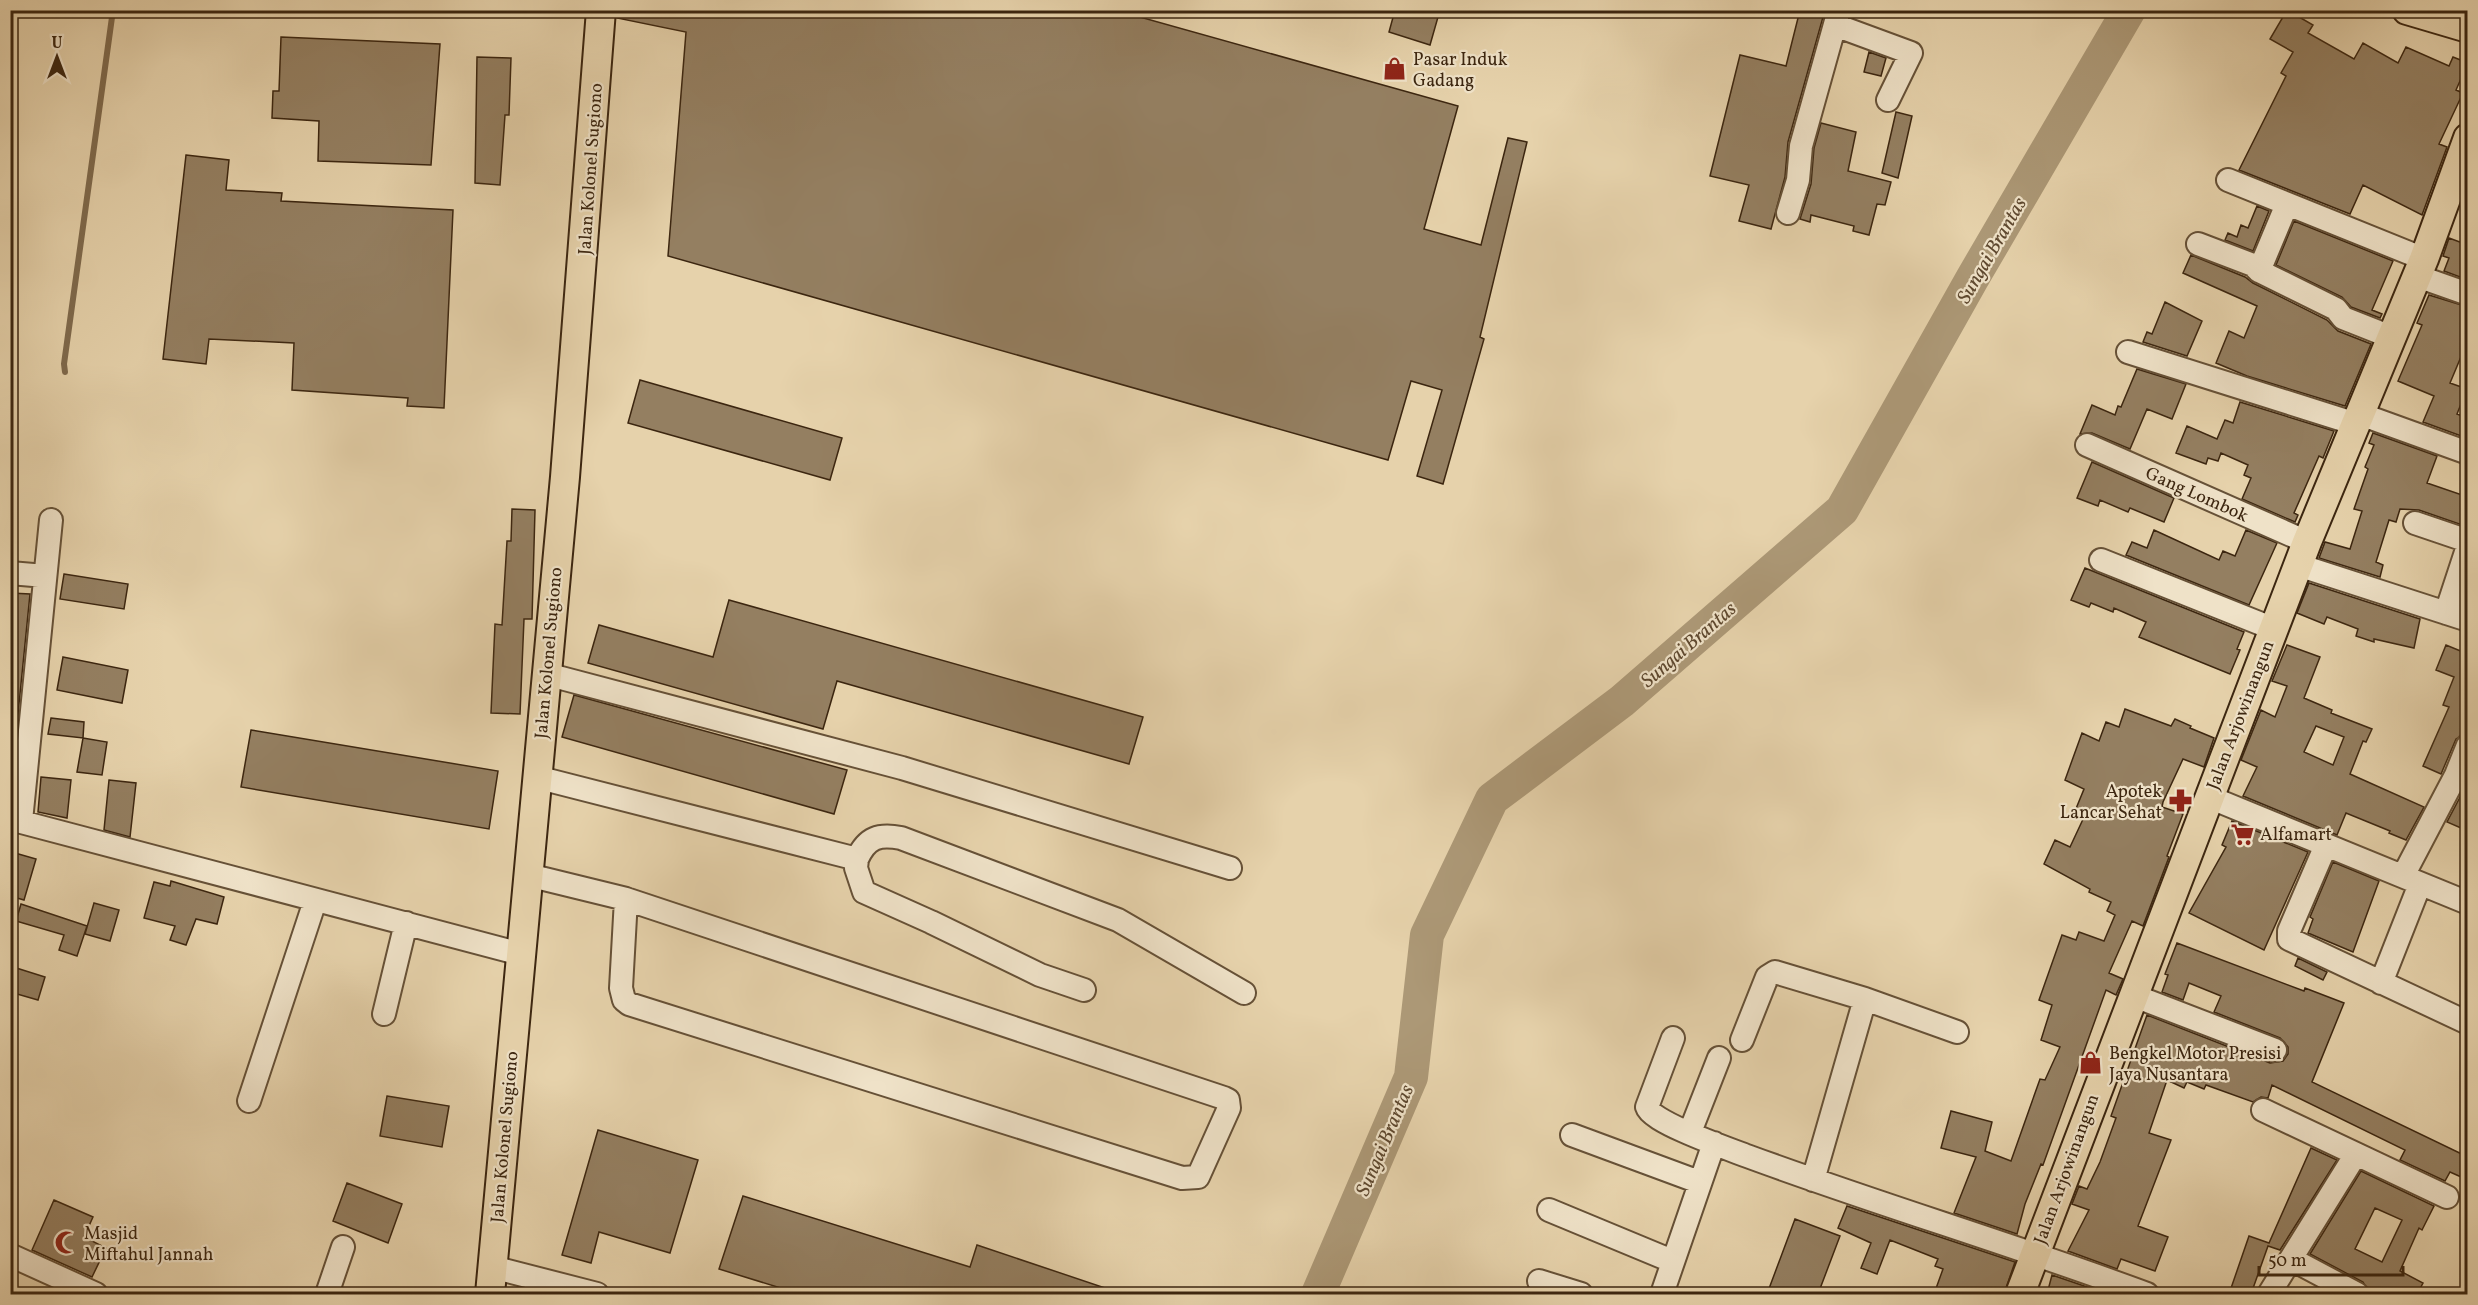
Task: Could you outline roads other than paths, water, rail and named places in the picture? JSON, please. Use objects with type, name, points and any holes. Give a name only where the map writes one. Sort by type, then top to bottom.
[{"type":"main road","name":"Jalan Kolonel Sugiono","points":[[491,1281],[588,204],[601,10]]},
{"type":"main road","points":[[2407,10],[2468,28]]},
{"type":"main road","name":"Jalan Arjowinangun","points":[[2020,1294],[2132,994],[2303,554],[2420,268],[2468,138]]},
{"type":"street","points":[[1788,213],[1798,180],[1801,146],[1837,18],[1911,53],[1888,100]]},
{"type":"street","points":[[2228,180],[2287,204],[2420,268],[2468,294]]},
{"type":"street","points":[[2259,271],[2287,204]]},
{"type":"street","points":[[2198,244],[2253,264],[2259,271],[2336,309],[2343,318],[2391,337]]},
{"type":"street","points":[[2128,352],[2468,453]]},
{"type":"street","name":"Gang Lombok","points":[[2087,445],[2303,554],[2468,620]]},
{"type":"street","points":[[51,520],[16,820],[521,954]]},
{"type":"street","points":[[2415,523],[2468,541]]},
{"type":"street","points":[[2446,613],[2468,546]]},
{"type":"street","points":[[2101,560],[2274,629]]},
{"type":"street","points":[[10,573],[45,576]]},
{"type":"street","points":[[546,674],[902,768],[1230,868]]},
{"type":"street","points":[[2380,983],[2412,880],[2468,744]]},
{"type":"street","points":[[536,777],[857,859]]},
{"type":"street","points":[[2209,797],[2468,903]]},
{"type":"street","points":[[1084,990],[1040,975],[864,892],[856,868],[862,847],[872,838],[884,834],[901,838],[1118,920],[1244,993]]},
{"type":"street","points":[[2326,845],[2288,937],[2292,942],[2468,1023]]},
{"type":"street","points":[[528,882],[626,906],[1224,1098],[1228,1100],[1229,1108],[1198,1177],[1182,1178],[629,1004],[624,1000],[621,988],[626,906]]},
{"type":"street","points":[[249,1101],[315,901]]},
{"type":"street","points":[[384,1014],[406,923]]},
{"type":"street","points":[[1742,1040],[1767,977],[1772,972],[1865,999],[1957,1032]]},
{"type":"street","points":[[2132,994],[2274,1050]]},
{"type":"street","points":[[1813,1180],[1865,999]]},
{"type":"street","points":[[1673,1038],[1647,1107],[1654,1117],[1714,1143],[1813,1180],[2035,1253],[2147,1294]]},
{"type":"street","points":[[1690,1132],[1719,1058]]},
{"type":"street","points":[[2263,1110],[2447,1197]]},
{"type":"street","points":[[1572,1136],[1699,1182]]},
{"type":"street","points":[[1662,1294],[1714,1143]]},
{"type":"street","points":[[2270,1294],[2293,1260],[2356,1154]]},
{"type":"street","points":[[1549,1210],[1672,1261]]},
{"type":"street","points":[[327,1294],[343,1247]]},
{"type":"street","points":[[10,1255],[64,1288],[96,1294]]},
{"type":"street","points":[[2293,1260],[2357,1294]]},
{"type":"street","points":[[491,1281],[597,1294]]},
{"type":"street","points":[[1539,1281],[1581,1294]]},
{"type":"waterway","points":[[65,372],[64,364],[113,10]]},
{"type":"waterway","name":"Sungai Brantas","points":[[1318,1294],[1411,1077],[1427,935],[1492,799],[1622,701],[1842,510],[1972,279],[2129,10]]},
{"type":"place","name":"Pasar Induk Gadang","points":[[1395,69]]},
{"type":"place","name":"Apotek Lancar Sehat","points":[[2180,801]]},
{"type":"place","name":"Alfamart","points":[[2242,834]]},
{"type":"place","name":"Bengkel Motor Presisi Jaya Nusantara","points":[[2091,1063]]},
{"type":"place","name":"Masjid Miftahul Jannah","points":[[66,1243]]}]
